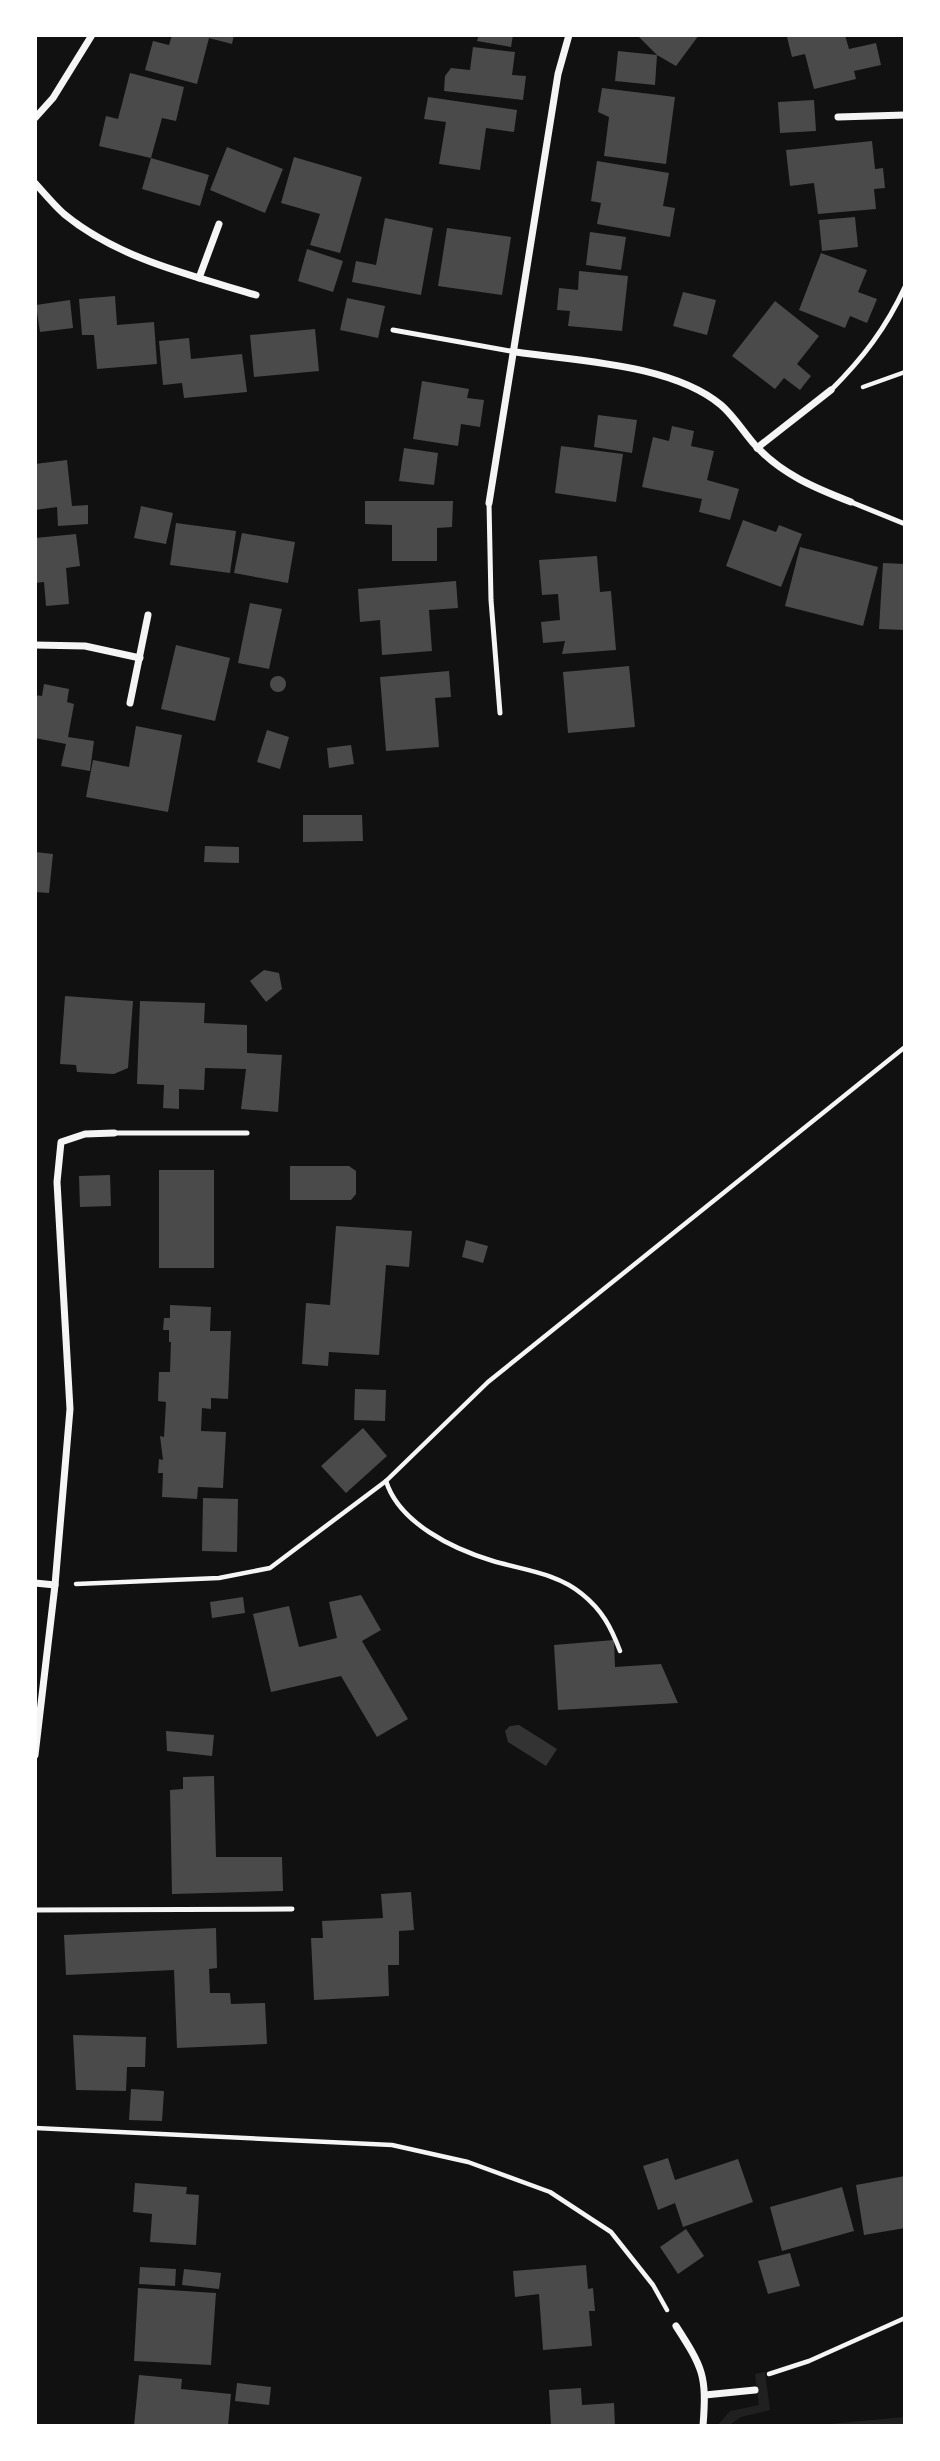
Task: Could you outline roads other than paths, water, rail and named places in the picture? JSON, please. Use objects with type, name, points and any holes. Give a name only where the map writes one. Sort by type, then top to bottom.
[{"type":"street","points":[[35,118],[53,98],[92,35]]},
{"type":"street","points":[[489,503],[516,352],[558,74],[569,35]]},
{"type":"street","points":[[838,117],[905,114]]},
{"type":"street","points":[[35,183],[63,214],[142,260],[256,295]]},
{"type":"street","points":[[199,278],[219,223]]},
{"type":"street","points":[[516,352],[623,369],[691,387],[721,405],[757,448],[789,475],[851,502]]},
{"type":"street","points":[[757,448],[831,390]]},
{"type":"street","points":[[130,703],[148,615]]},
{"type":"street","points":[[35,645],[85,646],[140,658]]},
{"type":"street","points":[[35,1755],[55,1585],[70,1409],[57,1182],[61,1142],[85,1133],[114,1133]]},
{"type":"street","points":[[35,1583],[55,1585]]},
{"type":"street","points":[[677,2326],[701,2365],[705,2395],[703,2426]]},
{"type":"street","points":[[705,2395],[755,2390]]},
{"type":"lane","points":[[831,390],[864,357],[882,331],[905,287]]},
{"type":"lane","points":[[393,330],[516,352]]},
{"type":"lane","points":[[851,502],[905,524]]},
{"type":"lane","points":[[489,503],[491,600],[500,713]]},
{"type":"lane","points":[[114,1133],[247,1133]]},
{"type":"lane","points":[[35,1910],[292,1909]]}]
